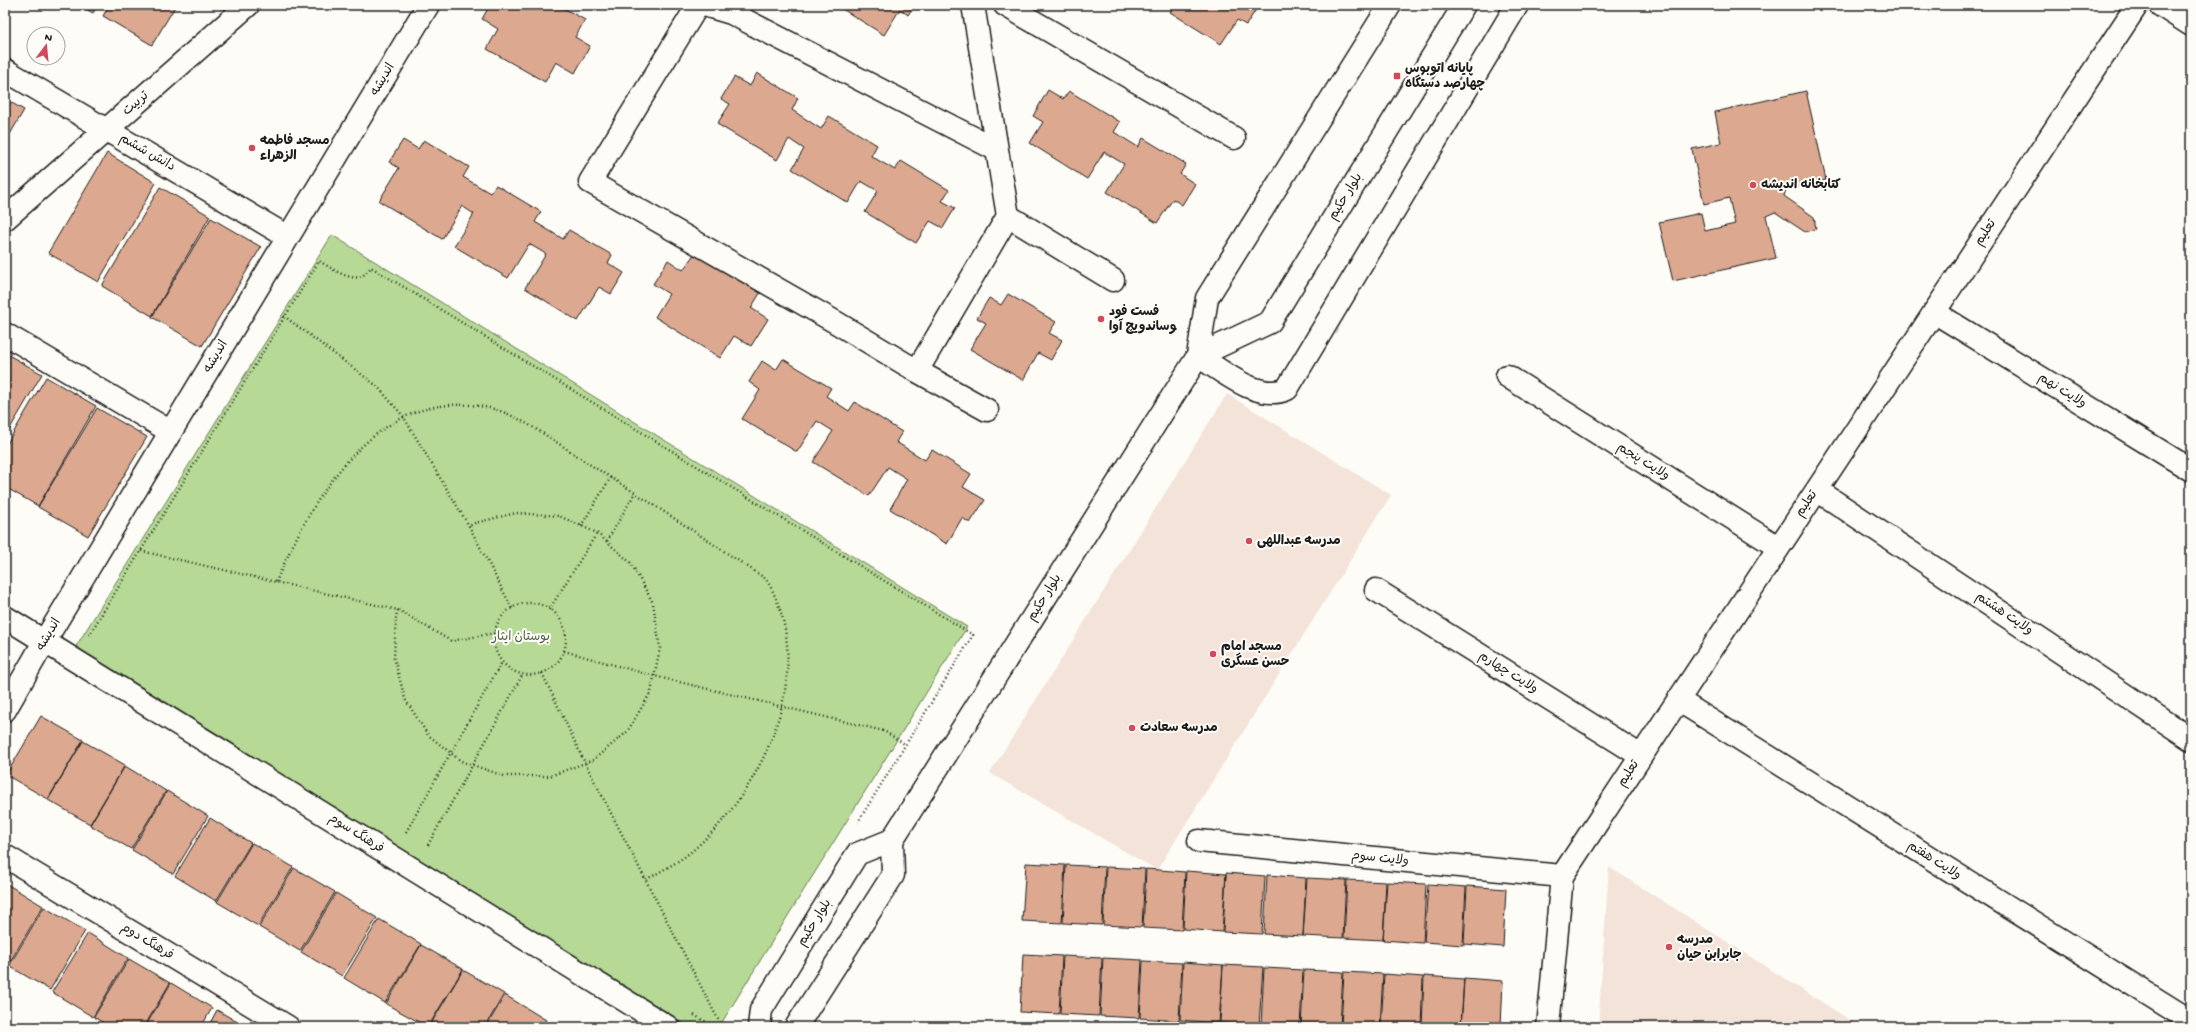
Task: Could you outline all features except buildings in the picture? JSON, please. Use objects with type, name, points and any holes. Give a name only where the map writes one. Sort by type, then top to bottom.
[{"type":"street","name":"تربیت","points":[[5,220],[248,5]]},
{"type":"street","name":"اندیشه","points":[[5,710],[170,432],[428,5]]},
{"type":"street","points":[[916,371],[1008,216],[973,5]]},
{"type":"street","points":[[1005,5],[1234,138]]},
{"type":"street","name":"بلوار حکیم","points":[[759,1027],[761,1010],[858,854],[892,840],[1198,356],[1207,298],[1390,5]]},
{"type":"street","name":"بلوار حکیم","points":[[1198,356],[1270,322],[1464,5]]},
{"type":"street","points":[[1198,356],[1252,388],[1267,393],[1287,389],[1517,5]]},
{"type":"street","name":"تعلیم","points":[[1548,1027],[1562,876],[2137,5]]},
{"type":"street","points":[[2160,5],[2191,25]]},
{"type":"street","points":[[987,410],[916,371],[837,323],[590,182],[695,7],[731,13],[997,150]]},
{"type":"street","name":"دانش ششم","points":[[5,70],[288,236]]},
{"type":"street","points":[[1008,216],[1113,280]]},
{"type":"street","name":"ولایت نهم","points":[[1934,312],[2191,470]]},
{"type":"street","points":[[5,334],[170,432]]},
{"type":"street","name":"ولایت پنجم","points":[[1507,376],[1778,547]]},
{"type":"street","name":"ولایت هشتم","points":[[1817,490],[2191,739]]},
{"type":"street","name":"ولایت چهارم","points":[[1376,590],[1641,756]]},
{"type":"street","name":"فرهنگ سوم","points":[[5,617],[668,1027]]},
{"type":"street","name":"ولایت هفتم","points":[[1678,700],[2191,1021]]},
{"type":"street","points":[[796,1027],[893,875],[892,840]]},
{"type":"street","name":"ولایت سوم","points":[[1199,841],[1562,876]]},
{"type":"street","name":"فرهنگ دوم","points":[[5,856],[288,1027]]},
{"type":"path","points":[[85,642],[319,261],[336,271],[355,277],[363,276],[371,267],[974,634],[906,746],[884,731],[654,676],[564,651]]},
{"type":"path","points":[[284,316],[377,386],[403,416],[469,526],[512,608]]},
{"type":"path","points":[[276,582],[300,532],[333,478],[370,439],[403,416],[416,411],[446,405],[462,404],[495,410],[522,422],[612,477],[766,579],[773,591],[778,606],[786,642],[787,664],[782,706],[776,729],[760,766],[730,810],[701,844],[667,868],[645,880]]},
{"type":"path","points":[[581,526],[612,477]]},
{"type":"path","points":[[607,541],[635,493]]},
{"type":"path","points":[[398,610],[396,616],[394,658],[405,699],[428,735],[461,761],[504,776],[550,776],[593,760],[627,732],[651,692],[660,648],[653,604],[631,563],[597,533],[558,516],[516,513],[475,523],[469,526]]},
{"type":"path","points":[[549,610],[597,533]]},
{"type":"path","points":[[141,551],[398,610],[451,641],[495,633]]},
{"type":"path","points":[[522,604],[544,606],[560,620],[565,630],[564,651],[559,661],[542,673],[523,674],[515,672],[502,662],[495,643],[495,633],[504,615],[512,608],[522,604]]},
{"type":"path","points":[[403,837],[502,662]]},
{"type":"path","points":[[542,673],[585,763],[722,1027]]},
{"type":"path","points":[[425,850],[474,765],[523,674]]},
{"type":"path","points":[[688,1010],[714,1027]]},
{"type":"shaded area","points":[[1227,394],[1391,495],[1157,870],[990,773]]},
{"type":"shaded area","name":"مدرسه جابرابن حیان","points":[[1609,867],[1861,1027],[1598,1027]]},
{"type":"green space","name":"بوستان ایثار","points":[[332,235],[967,627],[719,1027],[689,1027],[75,648]]},
{"type":"place","name":"پایانه اتوبوس چهارصد دستگاه","points":[[1397,76]]},
{"type":"place","name":"مسجد فاطمه الزهراء","points":[[252,148]]},
{"type":"place","name":"کتابخانه اندیشه","points":[[1753,185]]},
{"type":"place","name":"فست فود وساندویچ آوا","points":[[1101,319]]},
{"type":"place","name":"مدرسه عبداللهی","points":[[1249,541]]},
{"type":"place","name":"مسجد امام حسن عسگری","points":[[1213,654]]},
{"type":"place","name":"مدرسه سعادت","points":[[1132,728]]},
{"type":"place","name":"مدرسه جابرابن حیان","points":[[1669,947]]}]
